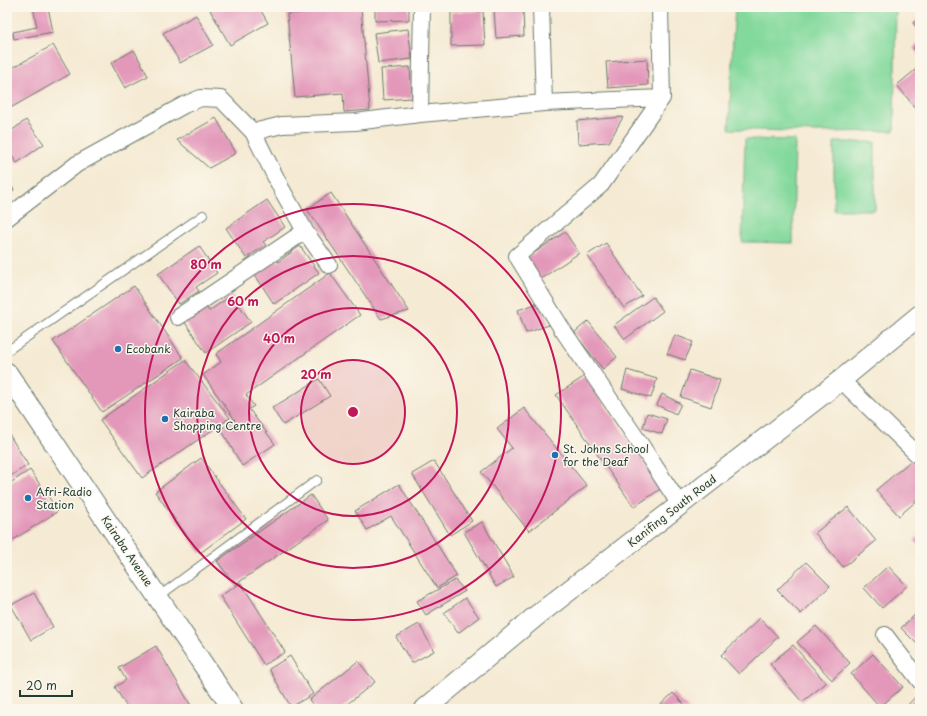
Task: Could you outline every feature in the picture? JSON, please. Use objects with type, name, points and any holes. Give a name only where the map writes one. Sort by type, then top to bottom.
[{"type":"street","points":[[420,114],[422,7]]},
{"type":"street","points":[[541,7],[544,103]]},
{"type":"street","points":[[660,7],[662,98],[601,185],[517,256],[562,330],[641,445],[680,505]]},
{"type":"street","points":[[7,218],[77,164],[184,105],[201,98],[221,99],[253,132],[282,190],[305,231],[329,266]]},
{"type":"street","points":[[253,132],[282,125],[354,122],[420,114],[544,103],[662,98]]},
{"type":"street","points":[[178,317],[305,231]]},
{"type":"street","name":"Kanifing South Road","points":[[425,709],[535,617],[841,380],[920,315]]},
{"type":"street","name":"Kairaba Avenue","points":[[7,372],[233,709]]},
{"type":"street","points":[[841,380],[920,457]]},
{"type":"street","points":[[885,635],[920,681]]},
{"type":"lane","points":[[7,351],[203,215]]},
{"type":"lane","points":[[158,597],[317,480]]},
{"type":"green space","points":[[735,7],[896,7],[894,131],[817,132],[729,129]]},
{"type":"green space","points":[[745,139],[795,140],[793,243],[742,242]]},
{"type":"green space","points":[[834,142],[875,142],[875,210],[834,210]]},
{"type":"building","points":[[33,7],[48,7],[53,32],[14,39],[13,32],[37,27]]},
{"type":"building","points":[[216,7],[259,7],[268,23],[230,45],[210,10]]},
{"type":"building","points":[[361,7],[370,110],[344,112],[343,93],[295,97],[287,14]]},
{"type":"building","points":[[375,7],[409,7],[409,20],[375,21]]},
{"type":"building","points":[[450,7],[485,7],[485,10],[450,10]]},
{"type":"building","points":[[913,7],[920,7],[920,15]]},
{"type":"building","points":[[523,8],[524,36],[496,38],[494,9]]},
{"type":"building","points":[[483,11],[485,45],[451,46],[451,12]]},
{"type":"building","points":[[196,15],[213,45],[180,63],[163,33]]},
{"type":"building","points":[[920,18],[920,32],[913,23]]},
{"type":"building","points":[[408,29],[412,59],[378,63],[374,33]]},
{"type":"building","points":[[920,43],[920,56],[913,48]]},
{"type":"building","points":[[53,45],[70,74],[7,110],[7,71]]},
{"type":"building","points":[[134,50],[148,76],[125,88],[111,63]]},
{"type":"building","points":[[647,59],[648,85],[608,88],[606,62]]},
{"type":"building","points":[[920,66],[920,114],[897,85]]},
{"type":"building","points":[[410,67],[412,98],[383,100],[381,69]]},
{"type":"building","points":[[623,117],[609,142],[578,144],[577,121]]},
{"type":"building","points":[[216,118],[236,153],[209,168],[177,140]]},
{"type":"building","points":[[26,120],[44,144],[17,163],[7,150],[7,134]]},
{"type":"building","points":[[7,178],[14,190],[7,195]]},
{"type":"building","points":[[331,193],[409,311],[381,319],[307,209]]},
{"type":"building","points":[[267,200],[285,227],[263,242],[266,245],[246,258],[226,228]]},
{"type":"building","points":[[565,232],[579,253],[539,280],[525,259]]},
{"type":"building","points":[[606,243],[642,296],[624,308],[587,255]]},
{"type":"building","points":[[199,246],[217,273],[196,287],[199,291],[179,304],[158,274]]},
{"type":"building","points":[[300,246],[319,273],[274,304],[253,272],[274,257],[278,262]]},
{"type":"building","points":[[330,273],[360,315],[246,395],[254,406],[249,409],[275,444],[242,466],[221,429],[235,420],[203,375],[221,362],[216,354]]},
{"type":"building","name":"Ecobank","points":[[134,286],[183,358],[102,412],[53,341]]},
{"type":"building","points":[[232,295],[251,322],[206,353],[184,321],[206,306],[209,311]]},
{"type":"building","points":[[653,297],[663,311],[625,339],[614,325]]},
{"type":"building","points":[[541,302],[549,325],[526,333],[518,310]]},
{"type":"building","points":[[588,321],[617,357],[603,369],[574,333]]},
{"type":"building","points":[[675,335],[693,342],[685,360],[667,354]]},
{"type":"building","name":"Kairaba Shopping Centre","points":[[185,360],[230,418],[142,478],[100,420]]},
{"type":"building","points":[[627,370],[657,379],[651,398],[622,389]]},
{"type":"building","points":[[690,370],[720,380],[711,407],[681,397]]},
{"type":"building","points":[[585,376],[662,488],[634,507],[556,395]]},
{"type":"building","points":[[319,379],[330,396],[283,425],[272,408]]},
{"type":"building","points":[[662,394],[681,404],[676,414],[657,405]]},
{"type":"building","points":[[524,408],[587,486],[529,531],[481,472],[512,448],[497,429]]},
{"type":"building","points":[[647,413],[667,419],[662,434],[643,428]]},
{"type":"building","points":[[7,431],[28,465],[7,478]]},
{"type":"building","points":[[201,458],[246,519],[200,553],[155,492]]},
{"type":"building","points":[[913,459],[920,467],[920,498],[899,516],[876,490]]},
{"type":"building","points":[[434,461],[472,521],[450,535],[412,474]]},
{"type":"building","name":"Afri-Radio Station","points":[[30,470],[58,511],[7,544],[7,485]]},
{"type":"building","points":[[399,484],[457,576],[437,588],[391,516],[367,530],[355,511]]},
{"type":"building","points":[[311,495],[328,520],[235,585],[217,561]]},
{"type":"building","points":[[848,507],[876,541],[843,567],[815,533]]},
{"type":"building","points":[[482,522],[514,577],[496,587],[464,532]]},
{"type":"building","points":[[920,535],[920,547],[914,540]]},
{"type":"building","points":[[806,562],[830,586],[801,614],[777,590]]},
{"type":"building","points":[[888,566],[907,586],[882,608],[864,588]]},
{"type":"building","points":[[455,580],[465,591],[426,615],[417,601]]},
{"type":"building","points":[[241,583],[285,652],[264,665],[220,596]]},
{"type":"building","points":[[34,593],[53,627],[31,640],[11,605]]},
{"type":"building","points":[[465,598],[479,617],[458,633],[444,613]]},
{"type":"building","points":[[920,610],[920,647],[901,628]]},
{"type":"building","points":[[760,618],[778,637],[739,674],[721,655]]},
{"type":"building","points":[[419,624],[434,651],[412,663],[396,637]]},
{"type":"building","points":[[816,626],[850,663],[832,680],[797,642]]},
{"type":"building","points":[[793,645],[826,683],[802,702],[770,664]]},
{"type":"building","points":[[156,646],[193,709],[128,709],[115,687],[126,680],[119,668]]},
{"type":"building","points":[[873,654],[903,687],[880,707],[851,674]]},
{"type":"building","points":[[290,656],[313,694],[291,707],[269,669]]},
{"type":"building","points":[[358,661],[375,682],[341,709],[317,709],[309,700]]},
{"type":"building","points":[[673,693],[689,709],[656,709]]},
{"type":"building","points":[[917,695],[920,698],[920,709],[904,709]]},
{"type":"place","name":"Ecobank","points":[[118,349]]},
{"type":"place","name":"Kairaba Shopping Centre","points":[[165,419]]},
{"type":"place","name":"St. Johns School for the Deaf","points":[[555,455]]},
{"type":"place","name":"Afri-Radio Station","points":[[28,498]]}]
